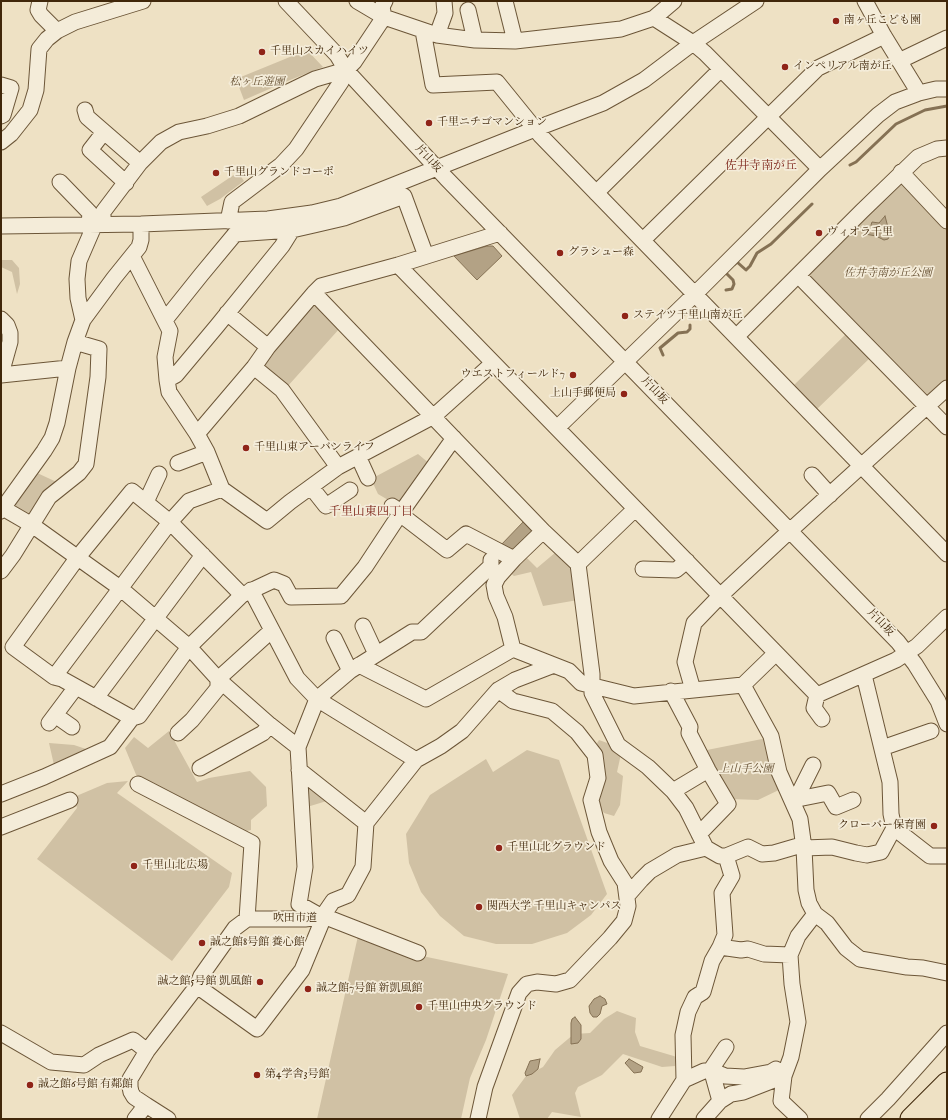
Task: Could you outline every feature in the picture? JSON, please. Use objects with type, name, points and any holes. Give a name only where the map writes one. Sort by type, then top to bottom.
[{"type":"highway","points":[[912,1119],[947,1083]]},
{"type":"highway","points":[[936,1119],[947,1108]]},
{"type":"street","points":[[40,1],[38,10],[57,31]]},
{"type":"street","points":[[1,142],[11,134],[30,110],[36,90],[39,49],[47,39],[57,31],[75,22],[143,1]]},
{"type":"street","points":[[275,1],[330,60],[346,70]]},
{"type":"street","points":[[286,1],[337,54],[346,70]]},
{"type":"street","points":[[358,1],[384,17],[430,33],[476,40],[515,41],[621,29],[654,18],[674,1]]},
{"type":"street","points":[[228,221],[232,202],[281,165],[296,149],[341,82],[346,70],[354,62],[384,17],[382,7],[385,1]]},
{"type":"street","points":[[444,1],[444,13],[430,33],[433,85],[497,82],[535,129],[596,193],[643,240],[694,295],[737,336],[947,554]]},
{"type":"street","points":[[505,1],[515,41]]},
{"type":"street","points":[[1,226],[141,224],[268,219],[312,214],[341,206],[603,103],[644,80],[693,43],[756,1]]},
{"type":"street","points":[[869,2],[884,36],[919,93]]},
{"type":"street","points":[[468,10],[476,40]]},
{"type":"street","points":[[654,18],[693,43],[705,53],[820,169]]},
{"type":"street","points":[[643,240],[818,68],[884,36]]},
{"type":"street","points":[[900,61],[947,38]]},
{"type":"street","points":[[596,193],[721,69]]},
{"type":"street","points":[[84,320],[78,298],[77,279],[79,261],[103,212],[140,164],[161,142],[179,132],[207,126],[239,116],[315,79],[346,70]]},
{"type":"street","name":"片山坂","points":[[346,70],[436,168],[626,361],[907,653],[938,701],[947,724]]},
{"type":"street","points":[[1,85],[10,88],[3,115],[1,116]]},
{"type":"street","points":[[557,428],[694,295],[820,169],[878,115],[895,102],[919,93],[936,89],[947,89]]},
{"type":"street","points":[[86,110],[87,117],[140,164]]},
{"type":"street","points":[[104,132],[90,150],[126,183]]},
{"type":"street","points":[[737,336],[901,172],[918,157],[937,149],[947,148]]},
{"type":"street","points":[[901,172],[947,221]]},
{"type":"street","points":[[60,182],[70,200],[90,213],[96,224]]},
{"type":"street","points":[[165,320],[235,234],[292,230],[344,218],[404,196],[426,256]]},
{"type":"street","points":[[141,224],[141,240],[139,248],[102,294],[84,320],[75,342],[57,423],[52,438],[44,452],[2,508],[32,525],[120,588],[189,647],[218,679],[298,748]]},
{"type":"street","points":[[167,380],[176,375],[282,246],[292,230]]},
{"type":"street","points":[[197,434],[254,367],[268,347],[321,286],[398,265],[500,233]]},
{"type":"street","points":[[132,256],[170,331],[165,357],[169,392],[207,452],[222,489],[267,521],[338,467],[434,416],[493,363]]},
{"type":"street","points":[[398,265],[817,695]]},
{"type":"street","points":[[798,275],[947,427]]},
{"type":"street","points":[[314,293],[544,531],[578,564],[592,674],[592,693],[618,745],[648,767],[673,791],[686,808],[706,848],[720,856],[726,856],[748,847],[762,854],[774,853],[798,846],[804,848],[832,847],[856,854],[867,855],[881,852],[894,828]]},
{"type":"street","points":[[227,313],[268,347]]},
{"type":"street","points":[[1,319],[10,333],[10,342],[1,374],[68,368]]},
{"type":"street","points":[[1,571],[14,555],[50,498],[80,473],[86,464],[98,377],[99,349],[75,342]]},
{"type":"street","points":[[254,367],[282,390],[338,467]]},
{"type":"street","points":[[693,690],[685,662],[694,623],[720,596],[790,530],[947,388]]},
{"type":"street","points":[[1,794],[44,777],[110,747],[132,718],[139,716],[189,647],[247,592],[274,580],[284,584],[291,597],[341,596],[365,568],[396,510],[454,438]]},
{"type":"street","points":[[178,464],[207,452]]},
{"type":"street","points":[[358,456],[368,478]]},
{"type":"street","points":[[146,502],[159,474]]},
{"type":"street","points":[[812,475],[830,494]]},
{"type":"street","points":[[311,487],[326,506],[350,490]]},
{"type":"street","points":[[54,677],[170,522],[189,501],[222,489]]},
{"type":"street","points":[[132,718],[62,679],[54,677],[13,648],[78,557],[132,491],[170,522],[203,555],[247,592],[272,630],[297,678],[317,699],[416,760]]},
{"type":"street","points":[[578,564],[635,509]]},
{"type":"street","points":[[396,510],[447,550],[466,534],[514,559]]},
{"type":"street","points":[[513,649],[505,617],[496,596],[494,585],[498,577],[514,559],[544,531]]},
{"type":"street","points":[[96,698],[203,555]]},
{"type":"street","points":[[418,953],[331,919],[322,917],[299,904],[305,867],[298,748],[317,699],[354,668],[412,632],[421,632],[491,566],[491,560]]},
{"type":"street","points":[[643,570],[676,570],[687,561]]},
{"type":"street","points":[[817,695],[864,675],[907,653],[917,646],[947,617]]},
{"type":"street","points":[[363,626],[376,654]]},
{"type":"street","points":[[178,733],[192,720],[218,688],[218,679],[272,630]]},
{"type":"street","points":[[334,638],[354,668],[426,699],[467,674],[513,649],[569,671],[581,683],[634,696],[671,691],[743,685],[776,653]]},
{"type":"street","points":[[322,917],[333,901],[348,895],[363,867],[366,823],[416,760],[441,746],[462,731],[498,690],[515,680],[554,665]]},
{"type":"street","points":[[864,675],[890,782],[891,814],[894,828],[930,856],[947,856]]},
{"type":"street","points":[[743,685],[771,736],[780,772],[794,799],[800,819],[804,848],[806,890],[809,903],[815,914],[827,923],[846,948],[860,959],[947,973]]},
{"type":"street","points":[[72,727],[52,719],[76,687]]},
{"type":"street","points":[[478,1119],[485,1087],[519,993],[527,984],[537,982],[556,984],[570,980],[624,921],[628,906],[625,883],[611,861],[599,832],[591,800],[598,778],[596,755],[577,732],[552,711],[513,701],[498,690]]},
{"type":"street","points":[[671,691],[690,727],[689,733],[728,804],[699,834]]},
{"type":"street","points":[[817,695],[814,708],[822,719]]},
{"type":"street","points":[[200,768],[263,733],[270,725]]},
{"type":"street","points":[[882,748],[931,731]]},
{"type":"street","points":[[794,799],[813,766]]},
{"type":"street","points":[[299,770],[366,823]]},
{"type":"street","points":[[673,791],[708,770]]},
{"type":"street","points":[[138,784],[252,843],[247,919],[235,928],[201,976],[197,986],[147,1051],[130,1079],[130,1087],[134,1097],[168,1119]]},
{"type":"street","points":[[794,799],[828,793],[836,806],[852,800]]},
{"type":"street","points":[[1,827],[70,800]]},
{"type":"street","points":[[627,896],[650,871],[677,855],[706,848]]},
{"type":"street","points":[[684,1080],[683,1035],[688,1012],[695,997],[703,992],[712,961],[720,948],[725,935],[722,893],[732,876],[726,856]]},
{"type":"street","points":[[800,1119],[781,1101],[784,1076],[791,1057],[798,1022],[792,984],[790,955],[798,936],[815,914]]},
{"type":"street","name":"吹田市道","points":[[197,986],[257,1029],[302,970],[321,924],[322,917],[305,919],[247,919]]},
{"type":"street","points":[[720,948],[741,950],[748,949],[764,954],[790,955]]},
{"type":"street","points":[[1,1033],[51,1062],[84,1065],[100,1055],[133,1040],[147,1051]]},
{"type":"street","points":[[868,1119],[947,1033]]},
{"type":"street","points":[[710,1071],[726,1047]]},
{"type":"street","points":[[659,1119],[684,1080],[704,1071],[715,1072],[725,1076],[744,1077],[771,1072],[791,1057]]},
{"type":"street","points":[[710,1071],[713,1076],[720,1101]]},
{"type":"street","points":[[704,1119],[720,1101],[731,1094],[743,1092],[784,1076]]},
{"type":"street","points":[[135,1119],[146,1105]]},
{"type":"green space","name":"松ヶ丘遊園","points":[[307,50],[323,67],[244,100],[236,79]]},
{"type":"green space","points":[[238,172],[244,181],[220,199],[207,206],[201,197]]},
{"type":"green space","name":"佐井寺南が丘公園","points":[[898,182],[904,183],[947,229],[947,382],[926,397],[809,277],[809,270]]},
{"type":"green space","points":[[1,260],[12,260],[19,268],[20,284],[17,294],[12,272],[1,267]]},
{"type":"green space","points":[[311,304],[318,305],[340,328],[287,387],[264,369],[263,362]]},
{"type":"green space","points":[[847,333],[871,357],[816,410],[793,386]]},
{"type":"green space","points":[[418,454],[430,464],[400,507],[378,494],[371,479]]},
{"type":"green space","points":[[35,472],[61,484],[31,516],[13,505]]},
{"type":"green space","points":[[556,552],[573,568],[578,600],[543,606],[531,572],[514,576],[510,573],[526,557],[537,568]]},
{"type":"green space","points":[[169,731],[197,782],[209,778],[250,771],[266,787],[267,806],[251,820],[251,830],[242,832],[137,777],[125,748],[134,737],[148,748]]},
{"type":"green space","name":"上山手公園","points":[[767,738],[783,788],[758,800],[731,799],[702,751]]},
{"type":"green space","points":[[599,740],[610,744],[621,754],[617,772],[623,776],[620,805],[614,816],[604,813],[596,800],[594,748]]},
{"type":"green space","points":[[49,743],[74,745],[89,750],[54,765]]},
{"type":"green space","name":"千里山北グラウンド","points":[[527,750],[559,760],[607,894],[591,915],[567,933],[532,944],[496,944],[464,936],[440,916],[421,892],[409,863],[406,834],[430,795],[486,759],[493,772]]},
{"type":"green space","name":"千里山北広場","points":[[128,781],[117,793],[232,873],[229,887],[172,961],[37,859],[77,808],[74,797],[107,783]]},
{"type":"green space","points":[[310,784],[330,800],[307,807],[306,786]]},
{"type":"green space","name":"千里山中央グラウンド","points":[[358,936],[427,957],[508,974],[486,1040],[470,1078],[461,1119],[317,1119]]},
{"type":"green space","points":[[617,1011],[636,1018],[635,1032],[640,1046],[677,1057],[675,1066],[662,1067],[623,1054],[602,1075],[578,1087],[575,1093],[581,1117],[552,1112],[547,1119],[520,1119],[512,1095],[526,1076],[543,1067],[555,1050],[574,1034],[590,1033],[604,1019]]},
{"type":"shaded area","points":[[885,216],[890,235],[888,239],[884,240],[876,236],[865,234],[872,229],[872,222],[879,223]]},
{"type":"shaded area","points":[[487,246],[493,246],[502,256],[477,280],[454,256]]},
{"type":"shaded area","points":[[526,519],[535,533],[510,552],[500,546]]},
{"type":"shaded area","points":[[600,996],[605,999],[607,1004],[602,1006],[600,1014],[597,1017],[593,1017],[590,1013],[589,1006],[594,999]]},
{"type":"shaded area","points":[[575,1017],[581,1025],[581,1039],[578,1043],[571,1044],[571,1023],[572,1019]]},
{"type":"shaded area","points":[[540,1059],[538,1069],[532,1074],[526,1076],[525,1073],[530,1061]]},
{"type":"shaded area","points":[[629,1059],[643,1067],[641,1072],[634,1073],[625,1063]]},
{"type":"waterway","points":[[850,165],[856,162],[896,124],[925,110],[947,106]]},
{"type":"waterway","points":[[735,264],[737,262],[746,270],[757,253],[771,244],[812,204]]},
{"type":"waterway","points":[[726,273],[733,280],[734,284],[732,289],[726,290]]},
{"type":"waterway","points":[[663,355],[660,348],[678,333],[687,332],[690,329],[690,325]]},
{"type":"place","name":"南ヶ丘こども園","points":[[836,21]]},
{"type":"place","name":"千里山スカイハイツ","points":[[262,52]]},
{"type":"place","name":"インペリアル南が丘","points":[[785,67]]},
{"type":"place","name":"千里ニチゴマンション","points":[[429,123]]},
{"type":"place","name":"千里山グランドコーポ","points":[[216,173]]},
{"type":"place","name":"ヴィオラ千里","points":[[819,233]]},
{"type":"place","name":"グラシュー森","points":[[560,253]]},
{"type":"place","name":"ステイツ千里山南が丘","points":[[625,316]]},
{"type":"place","name":"ウエストフィールド7","points":[[573,375]]},
{"type":"place","name":"上山手郵便局","points":[[624,394]]},
{"type":"place","name":"千里山東アーバンライフ","points":[[246,448]]},
{"type":"place","name":"クローバー保育園","points":[[934,826]]},
{"type":"place","name":"千里山北グラウンド","points":[[499,848]]},
{"type":"place","name":"千里山北広場","points":[[134,866]]},
{"type":"place","name":"関西大学 千里山キャンパス","points":[[479,907]]},
{"type":"place","name":"誠之館8号館 養心館","points":[[202,943]]},
{"type":"place","name":"誠之館5号館 凱風館","points":[[260,982]]},
{"type":"place","name":"誠之館7号館 新凱風館","points":[[308,989]]},
{"type":"place","name":"千里山中央グラウンド","points":[[419,1007]]},
{"type":"place","name":"第4学舎3号館","points":[[257,1075]]},
{"type":"place","name":"誠之館6号館 有鄰館","points":[[30,1085]]},
{"type":"district","name":"佐井寺南が丘","points":[[761,167]]},
{"type":"district","name":"千里山東四丁目","points":[[371,513]]}]
